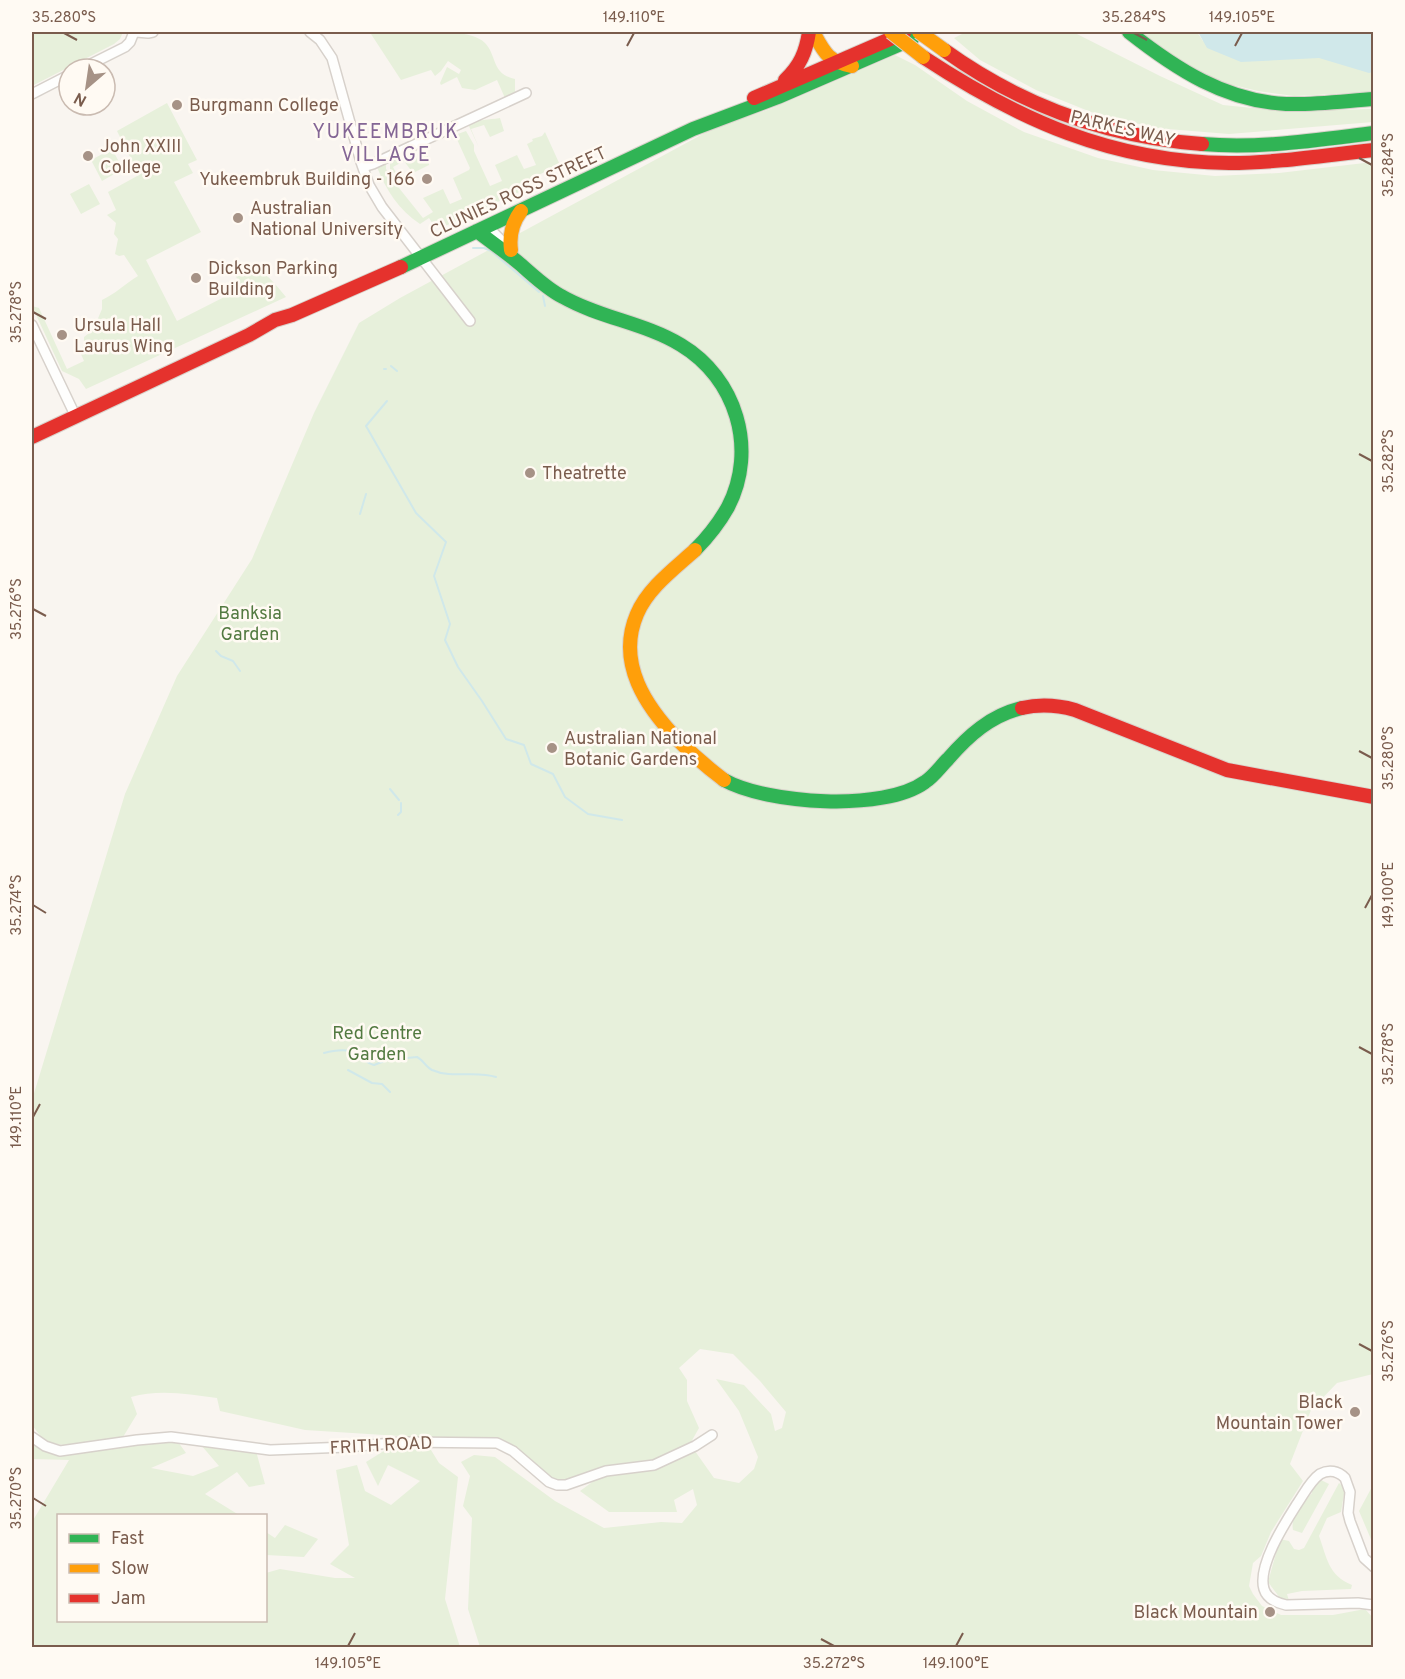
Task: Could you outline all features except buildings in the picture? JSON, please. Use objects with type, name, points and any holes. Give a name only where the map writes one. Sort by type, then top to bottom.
[{"type":"main road","points":[[811,32],[833,62],[852,66]]},
{"type":"main road","points":[[771,90],[797,69],[807,48],[811,32]]},
{"type":"main road","name":"PARKES WAY","points":[[891,32],[964,85],[1022,117],[1077,138],[1141,154],[1169,159],[1227,163],[1271,162],[1374,150]]},
{"type":"main road","name":"CLUNIES ROSS STREET","points":[[32,437],[249,335],[259,327],[282,316],[292,315],[482,229],[693,129],[715,115],[833,62],[907,32]]},
{"type":"main road","name":"PARKES WAY","points":[[920,32],[1000,86],[1028,100],[1101,128],[1137,136],[1203,145],[1249,146],[1374,133]]},
{"type":"main road","name":"CLUNIES ROSS STREET","points":[[693,129],[718,121],[931,32]]},
{"type":"main road","points":[[1117,32],[1149,47]]},
{"type":"main road","points":[[1129,32],[1203,83],[1223,92],[1252,100],[1294,104],[1374,99]]},
{"type":"main road","points":[[514,255],[509,239],[511,226],[523,209]]},
{"type":"main road","points":[[482,229],[514,255],[545,285],[567,299],[595,311],[656,331],[699,356],[717,375],[730,397],[738,418],[741,438],[738,480],[731,499],[721,520],[705,539],[649,594],[635,620],[630,653],[635,681],[652,712],[679,741],[725,781],[746,791],[785,799],[873,800],[899,796],[924,783],[970,735],[1002,713],[1020,707],[1051,705],[1095,716],[1204,763],[1227,770],[1374,797]]},
{"type":"street","points":[[105,57],[128,44],[135,32],[153,32]]},
{"type":"street","points":[[310,32],[320,40],[332,58],[369,185],[382,207],[471,321]]},
{"type":"street","points":[[32,94],[57,81]]},
{"type":"street","points":[[363,167],[526,93]]},
{"type":"street","points":[[32,325],[75,416]]},
{"type":"street","name":"FRITH ROAD","points":[[32,1437],[45,1446],[60,1451],[171,1437],[270,1450],[403,1442],[497,1443],[513,1450],[549,1482],[566,1485],[606,1471],[654,1465],[695,1446],[712,1435]]},
{"type":"street","points":[[1374,1567],[1364,1558],[1350,1521],[1348,1513],[1350,1492],[1345,1478],[1335,1471],[1326,1471],[1312,1482],[1282,1528],[1268,1560],[1264,1590],[1268,1596],[1286,1605],[1358,1603],[1374,1605]]},
{"type":"green space","points":[[32,32],[123,32],[114,44],[89,57],[57,57],[57,73],[32,86]]},
{"type":"green space","points":[[380,32],[462,32],[457,33],[475,37],[489,48],[498,69],[507,77],[515,79],[515,93],[505,98],[497,80],[475,90],[462,88],[457,77],[441,85],[447,67],[459,74],[461,70],[448,61],[435,76],[431,70],[401,80],[371,34]]},
{"type":"green space","points":[[966,32],[1073,32],[1223,105],[1282,111],[1373,109],[1373,122],[1229,134],[1155,128],[1091,112],[1036,90],[980,60],[954,38]]},
{"type":"green space","points":[[1137,32],[1197,32],[1203,41],[1373,62],[1373,92],[1294,96],[1258,91],[1212,80]]},
{"type":"green space","name":"Australian National Botanic Gardens","points":[[895,55],[915,65],[967,101],[1024,132],[1098,158],[1153,170],[1215,176],[1279,173],[1373,162],[1373,1374],[1337,1383],[1311,1410],[1290,1464],[1303,1481],[1271,1532],[1261,1556],[1253,1563],[1249,1586],[1262,1606],[1281,1615],[1333,1615],[1365,1609],[1373,1618],[1373,1647],[480,1647],[468,1609],[472,1518],[463,1506],[470,1476],[461,1462],[474,1455],[495,1457],[555,1501],[604,1528],[661,1522],[682,1523],[697,1505],[693,1489],[674,1500],[677,1512],[609,1512],[580,1491],[606,1472],[630,1469],[606,1466],[562,1481],[546,1476],[510,1443],[305,1430],[220,1411],[217,1398],[184,1394],[152,1393],[131,1397],[137,1414],[123,1437],[70,1446],[45,1442],[32,1425],[32,1100],[125,794],[177,676],[252,559],[314,413],[359,323],[400,298],[714,128],[770,109]],"holes":[[[700,1349],[733,1354],[786,1412],[782,1428],[775,1431],[771,1414],[744,1385],[716,1379],[739,1411],[758,1457],[754,1469],[739,1483],[714,1478],[690,1444],[699,1428],[687,1401],[687,1380],[679,1368]]]},
{"type":"green space","points":[[167,103],[197,160],[188,164],[193,173],[174,182],[201,232],[146,260],[177,321],[242,288],[232,269],[241,267],[257,269],[263,273],[286,297],[86,389],[79,379],[62,371],[32,306],[39,308],[67,369],[84,361],[80,352],[84,345],[84,337],[93,330],[102,309],[102,300],[138,276],[124,255],[115,254],[118,239],[114,234],[116,223],[107,215],[116,210],[108,192],[139,175],[117,131]]},
{"type":"green space","points":[[500,118],[504,131],[490,137],[484,125],[471,129],[479,148],[468,124]]},
{"type":"green space","points":[[466,131],[490,186],[502,181],[495,165],[517,155],[524,169],[536,165],[527,144],[545,132],[560,165],[534,177],[537,184],[443,227],[441,223],[433,224],[429,218],[420,224],[394,199],[377,167],[386,164],[388,174],[401,186],[399,188],[423,218],[433,212],[423,198],[443,189],[450,204],[462,199],[453,178],[470,168],[455,135]]},
{"type":"green space","points":[[112,149],[123,169],[102,181],[91,160]]},
{"type":"green space","points":[[426,152],[429,165],[413,173],[404,161],[393,167],[400,180],[390,169],[390,162],[395,159]]},
{"type":"green space","points":[[89,184],[100,204],[81,214],[70,194]]},
{"type":"green space","points":[[176,1439],[186,1453],[151,1468],[193,1476],[219,1466],[201,1445],[256,1451],[265,1484],[249,1487],[237,1472],[205,1494],[237,1514],[57,1514],[57,1622],[267,1622],[267,1573],[280,1569],[335,1578],[355,1578],[330,1564],[349,1545],[336,1470],[357,1465],[365,1491],[391,1505],[420,1481],[388,1465],[378,1486],[366,1462],[387,1449],[431,1450],[439,1463],[458,1477],[445,1599],[460,1647],[32,1647],[32,1522],[69,1460],[32,1459],[32,1444],[56,1453]]},
{"type":"green space","points":[[1321,1480],[1329,1484],[1302,1533],[1293,1530],[1295,1515],[1312,1493],[1312,1487]]},
{"type":"green space","points":[[1339,1483],[1345,1488],[1341,1512],[1327,1518],[1319,1536],[1333,1571],[1352,1585],[1351,1589],[1302,1591],[1287,1594],[1289,1601],[1280,1598],[1268,1582],[1280,1539],[1289,1541],[1294,1549],[1304,1548]]},
{"type":"green space","points":[[1373,1485],[1373,1544],[1359,1511]]},
{"type":"green space","points":[[285,1525],[318,1539],[304,1557],[267,1555],[267,1533],[275,1538]]},
{"type":"water","points":[[1198,32],[1373,32],[1373,72],[1369,73],[1319,58],[1241,62],[1207,48]]},
{"type":"waterway","points":[[473,248],[484,248],[491,251],[539,292]]},
{"type":"waterway","points":[[543,296],[545,306]]},
{"type":"waterway","points":[[391,366],[397,371]]},
{"type":"waterway","points":[[387,401],[366,426],[416,513],[446,542],[434,576],[450,624],[445,640],[458,667],[506,739],[524,745],[531,764],[553,774],[565,797],[588,814],[622,820]]},
{"type":"waterway","points":[[360,514],[366,494]]},
{"type":"waterway","points":[[216,651],[233,661],[240,671]]},
{"type":"waterway","points":[[390,789],[399,800]]},
{"type":"waterway","points":[[398,815],[401,812],[401,803]]},
{"type":"waterway","points":[[324,1053],[346,1050],[358,1054],[374,1065],[387,1060],[417,1057],[430,1069],[440,1073],[480,1074],[496,1077]]},
{"type":"waterway","points":[[348,1070],[372,1083],[382,1084],[390,1092]]},
{"type":"traffic: fast","points":[[1129,32],[1202,81],[1242,97],[1286,104],[1374,99]]},
{"type":"traffic: fast","points":[[401,267],[693,129],[778,97],[912,39]]},
{"type":"traffic: fast","points":[[1202,144],[1267,145],[1374,133]]},
{"type":"traffic: fast","points":[[477,231],[557,294],[592,310],[667,337],[700,359],[716,376],[728,395],[736,417],[741,439],[741,462],[737,485],[728,507],[713,530],[695,550]]},
{"type":"traffic: fast","points":[[724,780],[768,795],[796,799],[855,801],[882,798],[906,792],[925,782],[964,742],[990,721],[1022,708]]},
{"type":"traffic: slow","points":[[813,32],[832,59],[852,66]]},
{"type":"traffic: slow","points":[[891,32],[923,57]]},
{"type":"traffic: slow","points":[[919,32],[944,50]]},
{"type":"traffic: slow","points":[[511,250],[512,229],[521,211]]},
{"type":"traffic: slow","points":[[695,550],[662,579],[637,614],[631,632],[632,667],[646,699],[667,728],[684,746],[724,780]]},
{"type":"traffic: jam","points":[[785,80],[802,58],[809,32]]},
{"type":"traffic: jam","points":[[754,98],[904,33]]},
{"type":"traffic: jam","points":[[944,50],[1004,87],[1035,103],[1066,115],[1132,134],[1202,144]]},
{"type":"traffic: jam","points":[[923,57],[959,80],[1031,118],[1106,146],[1145,155],[1186,161],[1247,163],[1374,150]]},
{"type":"traffic: jam","points":[[32,437],[249,335],[275,320],[292,315],[401,267]]},
{"type":"traffic: jam","points":[[1022,708],[1049,706],[1075,710],[1227,770],[1374,797]]},
{"type":"place","name":"Burgmann College","points":[[177,105]]},
{"type":"place","name":"John XXIII College","points":[[88,156]]},
{"type":"place","name":"Yukeembruk Building - 166","points":[[427,179]]},
{"type":"place","name":"Australian National University","points":[[238,218]]},
{"type":"place","name":"Dickson Parking Building","points":[[196,278]]},
{"type":"place","name":"Ursula Hall Laurus Wing","points":[[62,335]]},
{"type":"place","name":"Theatrette","points":[[530,473]]},
{"type":"place","name":"Australian National Botanic Gardens","points":[[552,748]]},
{"type":"place","name":"Black Mountain Tower","points":[[1355,1412]]},
{"type":"place","name":"Black Mountain","points":[[1270,1612]]},
{"type":"district","name":"YUKEEMBRUK VILLAGE","points":[[386,142]]},
{"type":"park label","name":"Banksia Garden","points":[[250,623]]},
{"type":"park label","name":"Red Centre Garden","points":[[377,1043]]}]
